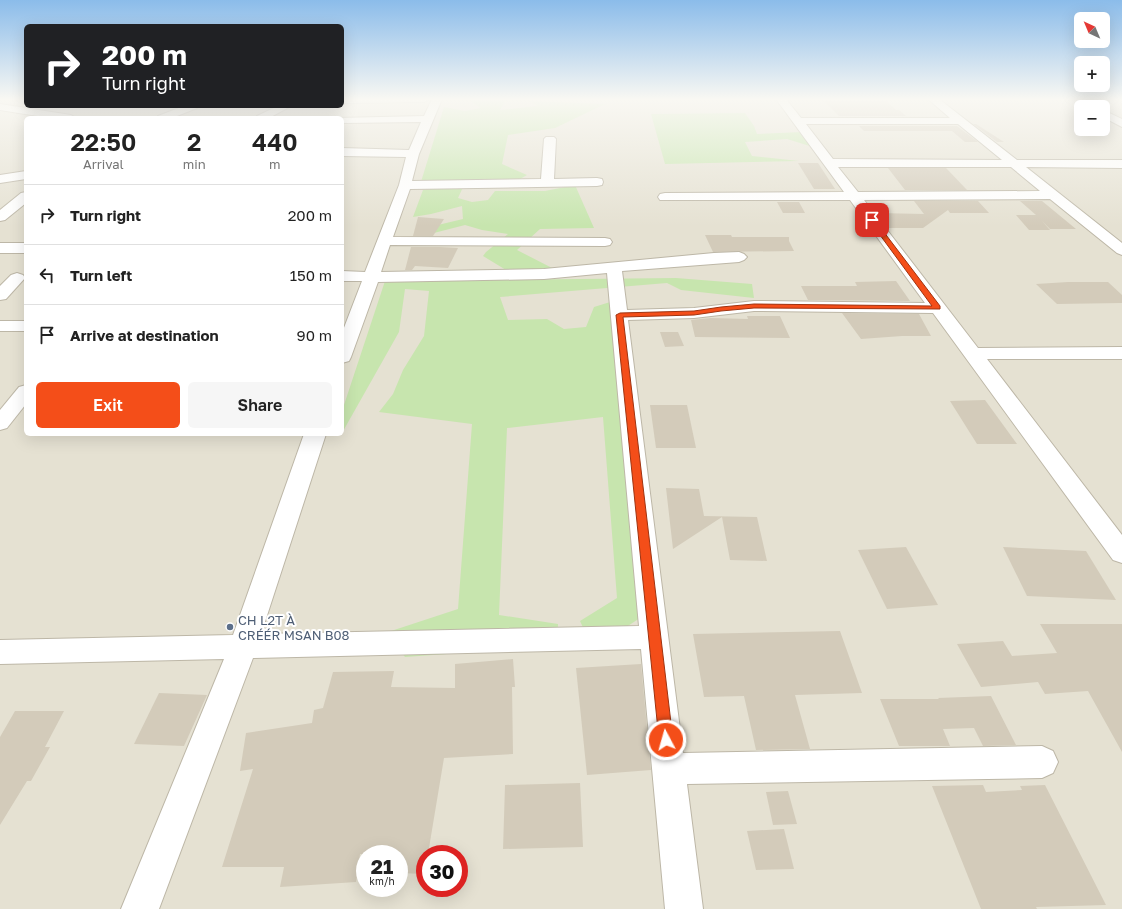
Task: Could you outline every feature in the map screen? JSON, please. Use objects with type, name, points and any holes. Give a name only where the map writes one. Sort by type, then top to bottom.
[{"type":"street","points":[[344,351],[405,185],[412,154],[418,141]]},
{"type":"street","points":[[547,182],[550,141]]},
{"type":"street","points":[[813,141],[1122,553]]},
{"type":"street","points":[[986,141],[1122,250]]},
{"type":"street","points":[[344,152],[412,154]]},
{"type":"street","points":[[829,163],[1122,164]]},
{"type":"street","points":[[0,179],[24,175]]},
{"type":"street","points":[[405,185],[597,182]]},
{"type":"street","points":[[665,196],[1053,195]]},
{"type":"street","points":[[0,217],[24,198]]},
{"type":"street","points":[[384,241],[605,242]]},
{"type":"street","points":[[0,248],[24,248]]},
{"type":"street","points":[[344,276],[371,277],[544,274],[714,258],[740,257]]},
{"type":"street","points":[[614,268],[684,909]]},
{"type":"street","points":[[0,295],[17,278]]},
{"type":"street","points":[[620,315],[694,313],[754,306],[938,308]]},
{"type":"street","points":[[0,326],[24,326]]},
{"type":"street","points":[[972,354],[1122,353]]},
{"type":"street","points":[[0,423],[24,393]]},
{"type":"street","points":[[140,909],[243,646],[314,436]]},
{"type":"street","points":[[0,652],[654,637]]},
{"type":"street","points":[[669,769],[1042,762]]},
{"type":"shaded area","points":[[0,141],[24,141],[24,436],[344,436],[344,141],[1122,141],[1122,909],[0,909]]},
{"type":"green space","points":[[433,141],[507,141],[502,164],[527,175],[515,182],[420,185]]},
{"type":"green space","points":[[659,141],[753,141],[745,142],[752,156],[799,161],[665,164]]},
{"type":"green space","points":[[795,141],[809,141],[813,147]]},
{"type":"green space","points":[[464,185],[458,198],[472,202],[488,200],[495,191],[545,191],[575,185],[594,228],[540,229],[517,250],[556,270],[506,270],[483,256],[508,234],[482,230],[465,225],[430,234],[421,229],[463,219],[462,206],[413,217],[423,190]]},
{"type":"green space","points":[[676,278],[752,284],[754,298],[681,290],[667,283],[500,297],[508,320],[547,319],[564,329],[586,327],[594,307],[623,298],[646,614],[593,649],[580,621],[617,598],[603,417],[507,428],[499,615],[558,624],[557,646],[405,657],[385,633],[458,609],[472,424],[379,412],[393,394],[403,370],[424,336],[429,291],[405,289],[399,332],[344,429],[344,405],[385,281]]},
{"type":"building","points":[[798,163],[818,163],[835,189],[814,189]]},
{"type":"building","points":[[888,168],[946,168],[967,190],[905,190]]},
{"type":"building","points":[[914,201],[978,201],[989,213],[950,213],[948,210],[923,228],[888,228],[877,213],[924,214]]},
{"type":"building","points":[[1020,201],[1042,201],[1076,229],[1050,229],[1042,221],[1050,230],[1029,230],[1016,215],[1036,215]]},
{"type":"building","points":[[777,202],[799,202],[805,213],[783,213]]},
{"type":"building","points":[[418,217],[444,219],[433,236],[413,236]]},
{"type":"building","points":[[705,235],[731,235],[732,237],[789,237],[789,241],[794,251],[713,252]]},
{"type":"building","points":[[411,247],[458,248],[448,268],[415,266],[412,270],[405,270]]},
{"type":"building","points":[[896,281],[910,301],[808,300],[801,286],[857,286],[855,282]]},
{"type":"building","points":[[1108,282],[1122,295],[1122,303],[1057,304],[1036,284]]},
{"type":"building","points":[[842,313],[919,314],[931,336],[902,336],[861,339]]},
{"type":"building","points":[[747,316],[780,316],[790,338],[695,337],[691,320],[711,318],[748,319]]},
{"type":"building","points":[[660,332],[678,332],[684,346],[665,347]]},
{"type":"building","points":[[985,400],[1017,444],[977,444],[950,401]]},
{"type":"building","points":[[650,405],[687,405],[696,448],[656,448]]},
{"type":"building","points":[[666,488],[699,489],[704,516],[757,517],[767,561],[730,560],[722,517],[673,549]]},
{"type":"building","points":[[906,547],[938,605],[887,609],[858,550]]},
{"type":"building","points":[[1003,547],[1086,551],[1116,600],[1027,596]]},
{"type":"building","points":[[1040,624],[1122,624],[1122,752],[1088,691],[1045,694],[1038,682],[981,687],[957,644],[1003,641],[1012,656],[1057,653]]},
{"type":"building","points":[[840,631],[862,693],[795,695],[810,749],[756,750],[744,696],[704,697],[693,634]]},
{"type":"building","points":[[513,659],[515,687],[512,687],[513,754],[444,758],[430,845],[416,845],[416,874],[408,873],[408,845],[356,845],[356,882],[280,887],[284,867],[222,867],[253,769],[240,771],[246,733],[312,723],[314,710],[323,708],[333,672],[394,671],[391,687],[455,688],[455,664]]},
{"type":"building","points":[[641,664],[651,770],[587,775],[576,668]]},
{"type":"building","points":[[159,693],[207,695],[184,746],[134,744]]},
{"type":"building","points":[[991,696],[1016,745],[983,746],[974,728],[943,729],[950,746],[899,746],[880,699],[939,699],[938,698]]},
{"type":"building","points":[[15,711],[64,711],[45,747],[50,747],[31,781],[27,781],[0,825],[0,737]]},
{"type":"building","points":[[580,783],[583,847],[503,849],[505,785]]},
{"type":"building","points":[[983,785],[986,792],[1022,790],[1020,786],[1045,785],[1106,905],[1036,907],[1037,909],[981,909],[932,786]]},
{"type":"building","points":[[788,791],[797,824],[773,825],[766,792]]},
{"type":"building","points":[[784,829],[794,869],[756,870],[747,831]]},
{"type":"place","name":"CH L2T À CRÉÉR MSAN B08","points":[[230,627]]},
{"type":"route","points":[[666,740],[620,315],[694,313],[754,306],[938,308],[872,220]]}]
